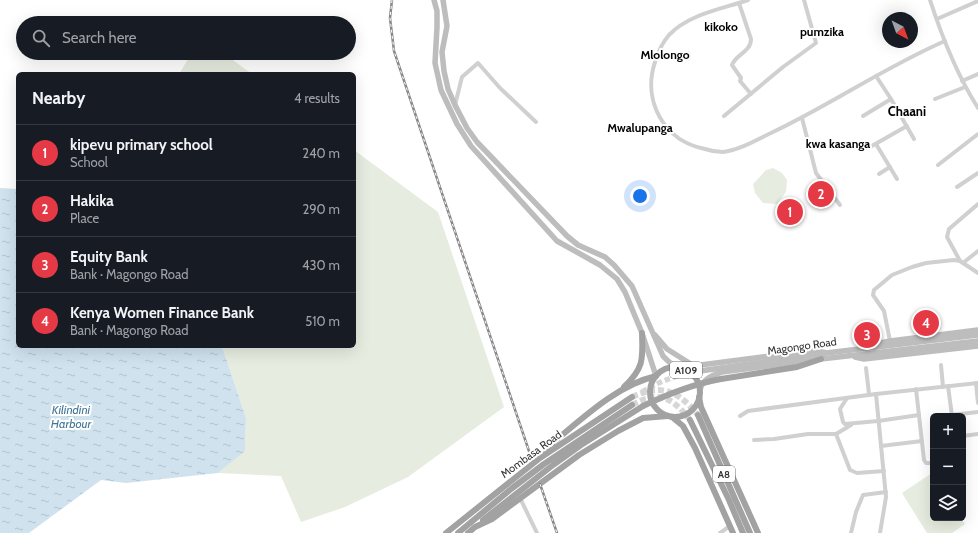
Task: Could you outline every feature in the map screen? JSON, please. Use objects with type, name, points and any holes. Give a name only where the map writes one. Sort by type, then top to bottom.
[{"type":"highway","points":[[540,458],[550,445],[619,392],[634,377],[640,368],[643,355],[642,333]]},
{"type":"highway","points":[[468,533],[553,465],[581,445],[643,406],[694,385],[721,379],[797,367],[821,359]]},
{"type":"highway","name":"A109","points":[[670,416],[660,412],[651,400],[650,391],[652,384],[656,376],[662,371],[670,368],[678,368],[692,374],[696,381],[699,393]]},
{"type":"highway","points":[[619,392],[644,379],[656,376]]},
{"type":"highway","points":[[476,527],[492,519],[579,454],[618,431],[643,418],[682,416],[690,412],[697,403],[699,393]]},
{"type":"highway","points":[[699,393],[701,407],[758,533]]},
{"type":"highway","name":"Mombasa Road","points":[[446,533],[540,458],[632,396]]},
{"type":"highway","name":"Mombasa Road","points":[[458,533],[544,464],[632,405]]},
{"type":"highway","name":"A8","points":[[698,414],[750,533]]},
{"type":"highway","points":[[670,416],[683,426],[695,448],[733,533]]},
{"type":"highway","name":"A8","points":[[690,420],[729,500],[743,533]]},
{"type":"main road","points":[[434,0],[437,12],[435,62],[441,90],[457,124],[471,146],[557,241],[600,265],[617,279],[625,292],[642,333],[656,376]]},
{"type":"main road","points":[[443,0],[447,26],[442,52],[444,71],[448,89],[467,128],[477,142],[567,236],[578,245],[605,257],[614,265],[632,286],[663,356],[670,364],[678,368],[815,350],[826,353]]},
{"type":"main road","points":[[861,348],[890,341],[978,330]]},
{"type":"main road","points":[[652,332],[667,349],[694,366]]},
{"type":"main road","name":"Magongo Road","points":[[700,371],[861,348],[978,335]]},
{"type":"main road","points":[[849,356],[978,341]]},
{"type":"main road","points":[[849,356],[864,359],[978,346]]},
{"type":"main road","name":"Magongo Road","points":[[699,393],[701,386],[705,381],[713,375],[722,372],[849,356]]},
{"type":"street","points":[[748,0],[694,18],[678,27],[666,39],[656,57],[650,79],[651,96],[659,116],[669,130],[689,144],[698,148],[720,152],[745,145],[802,118],[909,57],[945,41]]},
{"type":"street","points":[[724,116],[783,67],[816,43],[804,0]]},
{"type":"street","points":[[930,0],[936,19],[965,87],[978,108]]},
{"type":"street","points":[[936,19],[978,1]]},
{"type":"street","points":[[739,3],[751,39],[751,44],[749,48],[732,65],[742,78],[740,81],[751,94]]},
{"type":"street","points":[[455,105],[462,77],[478,63],[493,81],[536,122]]},
{"type":"street","points":[[962,80],[978,74]]},
{"type":"street","points":[[876,76],[914,139]]},
{"type":"street","points":[[935,99],[965,87]]},
{"type":"street","points":[[863,116],[891,99]]},
{"type":"street","points":[[802,118],[816,173],[840,205]]},
{"type":"street","points":[[870,147],[907,126]]},
{"type":"street","points":[[938,165],[947,156],[978,134]]},
{"type":"street","points":[[876,144],[897,179]]},
{"type":"street","points":[[879,174],[890,167]]},
{"type":"street","points":[[957,187],[978,173]]},
{"type":"street","points":[[962,262],[947,237],[947,232],[978,204]]},
{"type":"street","points":[[962,262],[978,251]]},
{"type":"street","points":[[890,341],[884,311],[873,295],[874,290],[892,275],[917,265],[954,260],[962,262],[978,273]]},
{"type":"street","points":[[940,365],[951,413]]},
{"type":"street","points":[[866,368],[869,394]]},
{"type":"street","points":[[740,416],[748,411],[869,394],[977,383],[978,403]]},
{"type":"street","points":[[916,390],[924,460],[930,463]]},
{"type":"street","points":[[876,394],[886,492],[886,501],[880,533]]},
{"type":"street","points":[[848,397],[841,406],[840,410],[844,423],[851,424],[919,415]]},
{"type":"street","points":[[966,414],[978,412]]},
{"type":"street","points":[[754,440],[774,439],[808,434],[836,434],[851,424]]},
{"type":"street","points":[[836,434],[848,467],[852,472],[884,471]]},
{"type":"street","points":[[966,436],[978,434]]},
{"type":"street","points":[[881,446],[922,441]]},
{"type":"street","points":[[851,533],[852,523],[861,497],[866,494],[886,492]]},
{"type":"street","points":[[520,498],[537,533]]},
{"type":"street","points":[[720,533],[730,526]]},
{"type":"shaded area","points":[[188,60],[233,60],[249,72],[180,72]]},
{"type":"shaded area","points":[[356,151],[438,212],[504,407],[408,477],[345,507],[301,522],[281,476],[218,473],[245,450],[246,418],[223,348],[356,348]]},
{"type":"shaded area","points":[[773,168],[782,173],[787,180],[786,192],[777,204],[763,203],[755,193],[753,184],[766,170]]},
{"type":"shaded area","points":[[930,474],[930,521],[963,521],[965,524],[952,533],[927,533],[902,493]]},
{"type":"water","name":"Kilindini Harbour","points":[[0,188],[16,189],[16,348],[223,348],[246,418],[245,451],[218,473],[126,483],[101,480],[29,533],[0,533]]},
{"type":"tunnel","points":[[642,392],[670,378],[700,371]]},
{"type":"tunnel","points":[[632,397],[652,391],[661,390],[669,392],[683,400],[698,415]]},
{"type":"tunnel","points":[[632,405],[650,398],[664,398],[677,406],[690,420]]},
{"type":"railway","points":[[392,0],[390,18],[394,51],[532,460]]},
{"type":"railway","points":[[540,484],[557,533]]},
{"type":"place","name":"Hakika","points":[[821,194]]},
{"type":"place","name":"kipevu primary school","points":[[790,212]]},
{"type":"place","name":"Kenya Women Finance Bank","points":[[926,323]]},
{"type":"place","name":"Equity Bank","points":[[867,335]]},
{"type":"district","name":"kikoko","points":[[721,27]]},
{"type":"district","name":"pumzika","points":[[822,32]]},
{"type":"district","name":"Mlolongo","points":[[665,55]]},
{"type":"district","name":"Chaani","points":[[907,111]]},
{"type":"district","name":"Mwalupanga","points":[[640,128]]},
{"type":"district","name":"kwa kasanga","points":[[838,144]]}]
